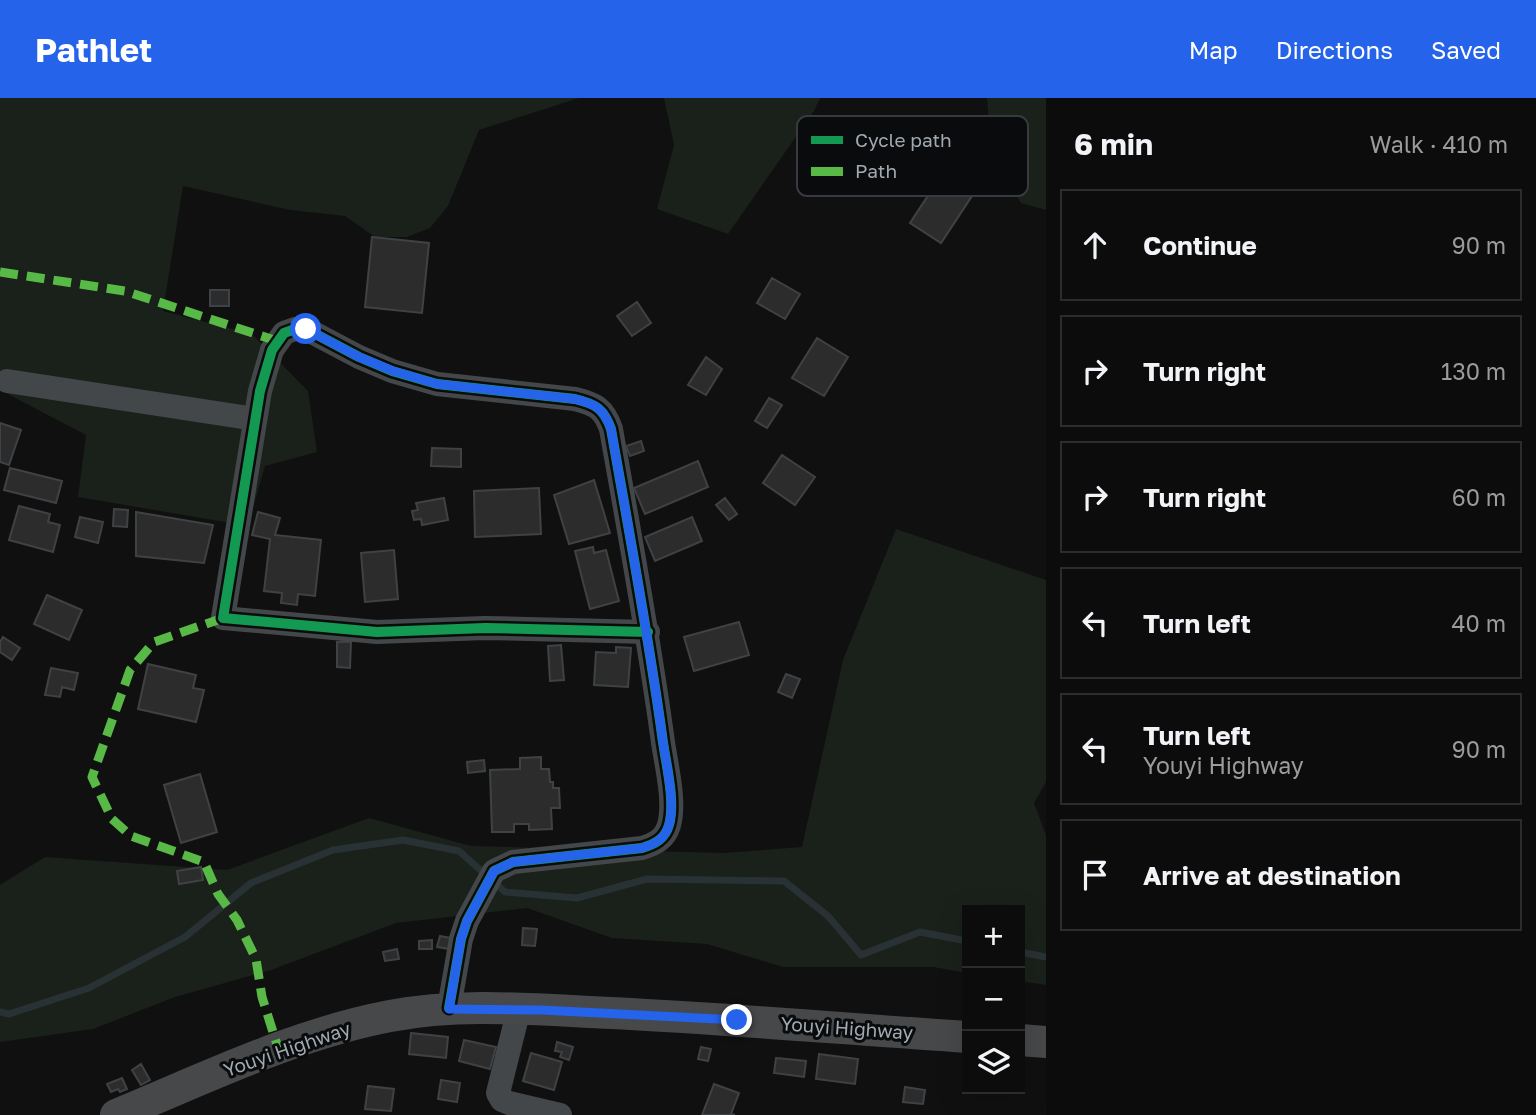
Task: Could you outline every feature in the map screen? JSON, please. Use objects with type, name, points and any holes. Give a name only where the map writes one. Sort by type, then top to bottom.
[{"type":"main road","name":"Youyi Highway","points":[[116,1115],[278,1048],[326,1032],[391,1016],[449,1009],[519,1009],[737,1020],[962,1037]]},
{"type":"main road","points":[[1025,1040],[1046,1042]]},
{"type":"street","points":[[449,1009],[461,939],[467,921],[494,871],[513,862],[642,848],[656,843],[666,833],[671,808],[648,632],[611,429],[601,408],[575,399],[437,384],[393,371],[359,357],[306,329],[284,332],[272,349],[260,391],[223,618],[377,632],[496,628],[648,632]]},
{"type":"street","points":[[7,381],[256,419]]},
{"type":"street","points":[[519,1009],[498,1093],[502,1100],[509,1103],[560,1115]]},
{"type":"shaded area","points":[[0,98],[579,98],[479,130],[448,206],[430,228],[407,237],[375,237],[345,216],[290,210],[183,186],[163,311],[252,334],[308,391],[317,452],[265,466],[248,526],[78,497],[86,435],[0,390]]},
{"type":"shaded area","points":[[664,98],[820,98],[811,116],[797,116],[797,135],[728,234],[657,209],[674,145]]},
{"type":"shaded area","points":[[987,98],[1046,98],[1046,210],[1021,203],[1017,196],[1028,196],[1028,116],[988,116]]},
{"type":"shaded area","points":[[896,529],[1046,580],[1046,782],[1034,803],[1046,835],[1046,985],[1025,982],[1025,905],[962,905],[962,972],[933,967],[783,967],[707,944],[612,938],[527,908],[396,923],[271,970],[175,997],[93,1029],[0,1042],[0,885],[45,857],[227,870],[369,818],[471,846],[723,853],[802,847],[843,660]]},
{"type":"building","points":[[928,196],[972,196],[941,243],[910,223]]},
{"type":"building","points":[[372,237],[429,243],[422,313],[365,307]]},
{"type":"building","points":[[772,278],[800,294],[785,319],[757,303]]},
{"type":"building","points":[[210,290],[229,290],[229,306],[210,306]]},
{"type":"building","points":[[637,302],[651,323],[632,336],[617,316]]},
{"type":"building","points":[[817,338],[848,357],[824,396],[792,378]]},
{"type":"building","points":[[706,357],[722,369],[706,395],[688,385]]},
{"type":"building","points":[[769,398],[782,405],[767,428],[755,421]]},
{"type":"building","points":[[0,423],[21,430],[9,465],[0,462]]},
{"type":"building","points":[[641,441],[644,451],[630,456],[626,446]]},
{"type":"building","points":[[432,448],[461,449],[461,467],[431,466]]},
{"type":"building","points":[[782,455],[815,477],[795,505],[763,483]]},
{"type":"building","points":[[698,461],[708,487],[645,514],[634,488]]},
{"type":"building","points":[[10,468],[62,481],[56,503],[4,490]]},
{"type":"building","points":[[594,480],[610,533],[569,544],[554,495]]},
{"type":"building","points":[[539,488],[541,534],[475,537],[474,491]]},
{"type":"building","points":[[444,498],[448,520],[422,525],[421,519],[414,520],[412,511],[418,510],[416,503]]},
{"type":"building","points":[[725,498],[737,514],[729,520],[716,505]]},
{"type":"building","points":[[19,506],[50,514],[48,522],[60,525],[53,552],[9,540]]},
{"type":"building","points":[[114,509],[128,510],[127,527],[113,526]]},
{"type":"building","points":[[136,512],[213,525],[204,563],[136,556]]},
{"type":"building","points":[[258,512],[280,518],[275,535],[321,540],[315,596],[298,594],[297,605],[281,603],[282,593],[264,591],[270,539],[252,535]]},
{"type":"building","points":[[80,517],[103,522],[98,543],[75,537]]},
{"type":"building","points":[[692,517],[702,541],[655,561],[645,537]]},
{"type":"building","points":[[593,547],[594,553],[606,550],[619,601],[590,609],[575,551]]},
{"type":"building","points":[[394,550],[398,599],[365,602],[361,553]]},
{"type":"building","points":[[47,595],[82,610],[69,640],[34,624]]},
{"type":"building","points":[[739,622],[749,655],[694,671],[684,637]]},
{"type":"building","points":[[3,637],[20,648],[12,660],[0,652]]},
{"type":"building","points":[[337,642],[351,642],[350,668],[337,667]]},
{"type":"building","points":[[561,645],[564,680],[550,681],[548,646]]},
{"type":"building","points":[[616,647],[631,648],[628,687],[594,685],[596,652],[616,653]]},
{"type":"building","points":[[148,664],[196,675],[193,688],[204,690],[196,722],[138,709]]},
{"type":"building","points":[[51,668],[78,673],[74,690],[62,687],[60,697],[45,695]]},
{"type":"building","points":[[786,674],[800,679],[792,698],[778,692]]},
{"type":"building","points":[[541,757],[541,769],[549,769],[553,788],[559,788],[560,808],[551,808],[552,829],[529,830],[529,824],[514,824],[514,832],[492,832],[490,770],[520,769],[520,758]]},
{"type":"building","points":[[484,760],[485,771],[468,773],[467,762]]},
{"type":"building","points":[[200,774],[217,832],[181,843],[164,785]]},
{"type":"building","points":[[201,867],[203,880],[179,884],[177,871]]},
{"type":"building","points":[[523,928],[537,929],[535,946],[522,945]]},
{"type":"building","points":[[440,936],[451,938],[449,949],[437,947]]},
{"type":"building","points":[[432,940],[432,949],[419,949],[419,941]]},
{"type":"building","points":[[397,949],[399,959],[385,961],[383,952]]},
{"type":"building","points":[[411,1033],[448,1037],[446,1058],[409,1054]]},
{"type":"building","points":[[464,1040],[496,1047],[490,1069],[459,1061]]},
{"type":"building","points":[[557,1042],[573,1047],[569,1060],[560,1057],[562,1052],[555,1051]]},
{"type":"building","points":[[701,1047],[711,1049],[708,1061],[698,1059]]},
{"type":"building","points":[[531,1053],[562,1062],[554,1090],[523,1081]]},
{"type":"building","points":[[819,1054],[858,1059],[855,1084],[816,1079]]},
{"type":"building","points":[[776,1058],[806,1061],[804,1077],[774,1073]]},
{"type":"building","points":[[141,1064],[150,1080],[141,1085],[132,1070]]},
{"type":"building","points":[[122,1078],[127,1089],[111,1092],[107,1084]]},
{"type":"building","points":[[441,1080],[460,1083],[457,1102],[438,1099]]},
{"type":"building","points":[[714,1084],[739,1093],[731,1114],[735,1115],[702,1115]]},
{"type":"building","points":[[368,1086],[394,1089],[391,1111],[365,1109]]},
{"type":"building","points":[[905,1087],[925,1090],[923,1104],[903,1102]]},
{"type":"waterway","points":[[0,1012],[9,1014],[89,988],[185,937],[251,883],[333,850],[403,840],[459,851],[505,892],[577,898],[647,879],[784,881],[828,916],[861,955],[920,932],[962,940]]},
{"type":"waterway","points":[[1025,953],[1046,957]]},
{"type":"marked path","points":[[0,272],[125,291],[277,341]]},
{"type":"marked path","points":[[223,618],[154,642],[130,670],[92,777],[112,819],[131,836],[204,862],[218,894],[237,920],[256,959],[262,997],[278,1048]]},
{"type":"cycle path","points":[[449,1008],[461,939],[467,921],[494,871],[513,862],[642,848],[659,840],[669,825],[669,780],[657,697],[651,658],[644,620],[611,429],[602,412],[594,405],[582,401],[437,384],[392,371],[306,329],[284,333],[272,350],[260,391],[223,618],[377,632],[485,628],[648,632]]},
{"type":"route","points":[[306,329],[359,357],[393,371],[437,384],[591,403],[601,408],[611,429],[648,632],[671,808],[670,822],[666,833],[656,843],[642,848],[513,862],[494,871],[467,921],[461,939],[449,1009],[495,1008],[737,1020]]}]
